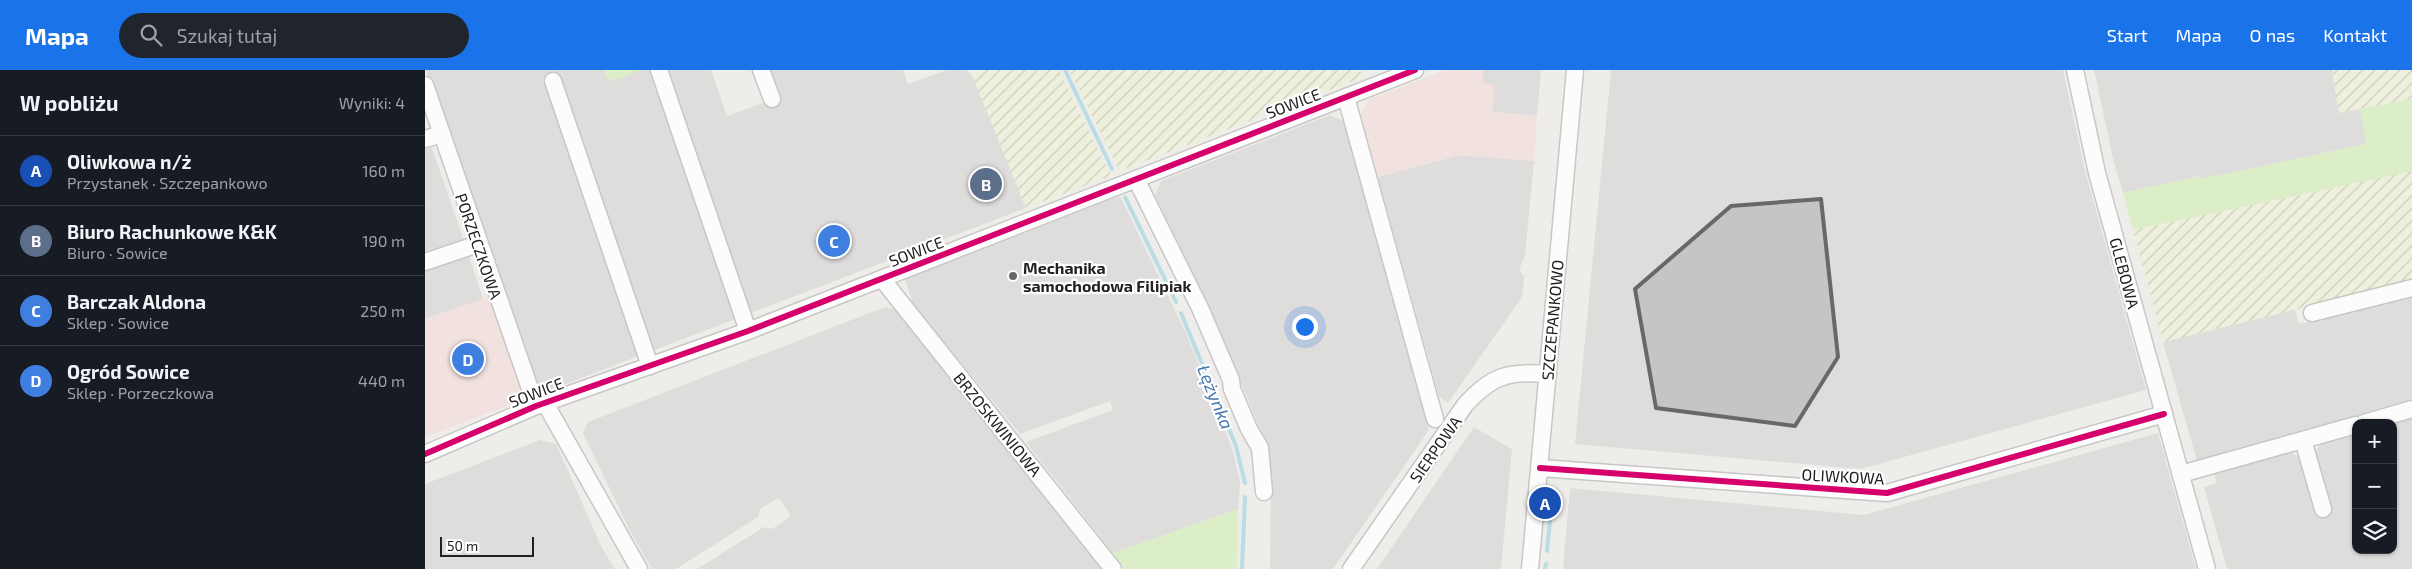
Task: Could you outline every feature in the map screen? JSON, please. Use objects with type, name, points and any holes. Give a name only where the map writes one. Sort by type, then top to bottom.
[{"type":"street","points":[[659,70],[748,331]]},
{"type":"street","points":[[761,70],[772,99]]},
{"type":"street","name":"SOWICE","points":[[425,454],[540,405],[748,331],[1415,70]]},
{"type":"street","name":"SZCZEPANKOWO","points":[[1530,569],[1575,70]]},
{"type":"street","name":"GLEBOWA","points":[[2075,70],[2097,173],[2207,569]]},
{"type":"street","points":[[553,81],[650,366]]},
{"type":"street","name":"PORZECZKOWA","points":[[425,85],[478,244],[540,405],[639,569]]},
{"type":"street","points":[[1346,97],[1435,419]]},
{"type":"street","points":[[425,139],[441,134]]},
{"type":"street","points":[[1136,179],[1201,308],[1231,380],[1232,389],[1249,429],[1260,448],[1264,492]]},
{"type":"street","points":[[425,262],[478,244]]},
{"type":"street","name":"BRZOSKWINIOWA","points":[[882,279],[1113,569]]},
{"type":"street","points":[[2312,313],[2412,288]]},
{"type":"street","name":"SIERPOWA","points":[[1351,569],[1465,404],[1479,390],[1504,376],[1519,372],[1548,374]]},
{"type":"street","points":[[2378,419],[2412,409]]},
{"type":"street","name":"OLIWKOWA","points":[[1540,468],[1887,493],[2164,414]]},
{"type":"street","points":[[2181,474],[2352,426]]},
{"type":"street","points":[[2303,440],[2323,509]]},
{"type":"highlighted area","points":[[1821,199],[1838,357],[1795,426],[1656,408],[1635,289],[1731,206]]},
{"type":"shaded area","points":[[426,70],[653,70],[738,318],[537,395]]},
{"type":"shaded area","points":[[667,70],[711,70],[727,116],[780,97],[772,73],[766,70],[903,70],[908,84],[947,70],[967,70],[972,75],[1026,208],[748,314]]},
{"type":"shaded area","points":[[1445,70],[1483,70],[1483,83],[1495,85],[1492,112],[1537,116],[1534,161],[1459,155],[1378,177],[1361,115],[1368,100]]},
{"type":"shaded area","points":[[1483,70],[1541,70],[1537,116],[1492,112],[1493,106],[1483,83]]},
{"type":"shaded area","points":[[1611,70],[2063,70],[2085,171],[2146,390],[1861,469],[1575,444]]},
{"type":"shaded area","points":[[2094,70],[2332,70],[2339,112],[2360,109],[2367,144],[2201,179],[2200,176],[2123,193],[2113,159]]},
{"type":"shaded area","points":[[1330,115],[1343,121],[1429,430],[1333,569],[1270,569],[1271,478],[1267,445],[1215,321],[1155,195],[1161,181]]},
{"type":"shaded area","points":[[425,147],[432,148],[464,241],[425,256]]},
{"type":"shaded area","points":[[1459,155],[1534,161],[1525,255],[1519,270],[1524,276],[1522,297],[1448,403],[1439,396],[1378,177]]},
{"type":"shaded area","points":[[1120,196],[1186,333],[1233,451],[1240,482],[1238,509],[1113,553],[1026,442],[1113,410],[1110,401],[1020,434],[913,304],[905,279]]},
{"type":"shaded area","points":[[468,253],[483,299],[425,319],[425,268]]},
{"type":"shaded area","points":[[2412,296],[2412,401],[2197,461],[2163,342],[2295,309],[2299,324]]},
{"type":"shaded area","points":[[489,297],[525,399],[425,437],[425,319]]},
{"type":"shaded area","points":[[885,307],[900,311],[1104,569],[697,569],[764,527],[772,529],[791,516],[779,498],[760,509],[758,517],[676,569],[652,569],[630,531],[583,433],[588,422]]},
{"type":"shaded area","points":[[2412,417],[2412,569],[2227,569],[2204,487],[2217,483],[2214,472],[2289,451],[2300,458],[2317,515],[2331,512],[2315,454],[2321,442],[2352,434],[2352,554],[2397,554],[2397,422]]},
{"type":"shaded area","points":[[1474,427],[1512,449],[1501,569],[1377,569]]},
{"type":"shaded area","points":[[2158,433],[2196,569],[1563,569],[1570,488],[1864,515]]},
{"type":"shaded area","points":[[540,440],[556,444],[602,548],[615,569],[425,569],[425,484]]},
{"type":"green space","points":[[604,70],[639,71],[612,81],[610,78],[607,79]]},
{"type":"green space","points":[[984,70],[1059,70],[1111,176],[1026,208],[972,75]]},
{"type":"green space","points":[[1069,70],[1360,70],[1363,77],[1120,171]]},
{"type":"green space","points":[[2332,70],[2412,70],[2412,99],[2339,113]]},
{"type":"green space","points":[[2412,99],[2412,171],[2133,230],[2123,193],[2200,176],[2201,179],[2366,144],[2360,109]]},
{"type":"green space","points":[[2412,171],[2412,281],[2163,342],[2133,230]]},
{"type":"green space","points":[[1238,509],[1237,569],[1125,569],[1113,553]]},
{"type":"waterway","name":"Łężynka","points":[[1065,70],[1112,169]]},
{"type":"waterway","name":"Łężynka","points":[[1125,197],[1176,302]]},
{"type":"waterway","name":"Łężynka","points":[[1181,313],[1236,446],[1245,483]]},
{"type":"waterway","name":"Łężynka","points":[[1242,569],[1245,497]]},
{"type":"waterway","points":[[1547,551],[1550,521]]},
{"type":"waterway","points":[[1545,569],[1546,564]]},
{"type":"cycle path","points":[[425,454],[536,406],[748,331],[1415,70]]},
{"type":"cycle path","points":[[1540,468],[1887,493],[2164,414]]},
{"type":"place","name":"Biuro Rachunkowe K&K","points":[[986,184]]},
{"type":"place","name":"Barczak Aldona","points":[[834,241]]},
{"type":"place","name":"Mechanika samochodowa Filipiak","points":[[1013,276]]},
{"type":"place","name":"Ogród Sowice","points":[[468,359]]},
{"type":"place","name":"Oliwkowa n/ż","points":[[1545,503]]}]
